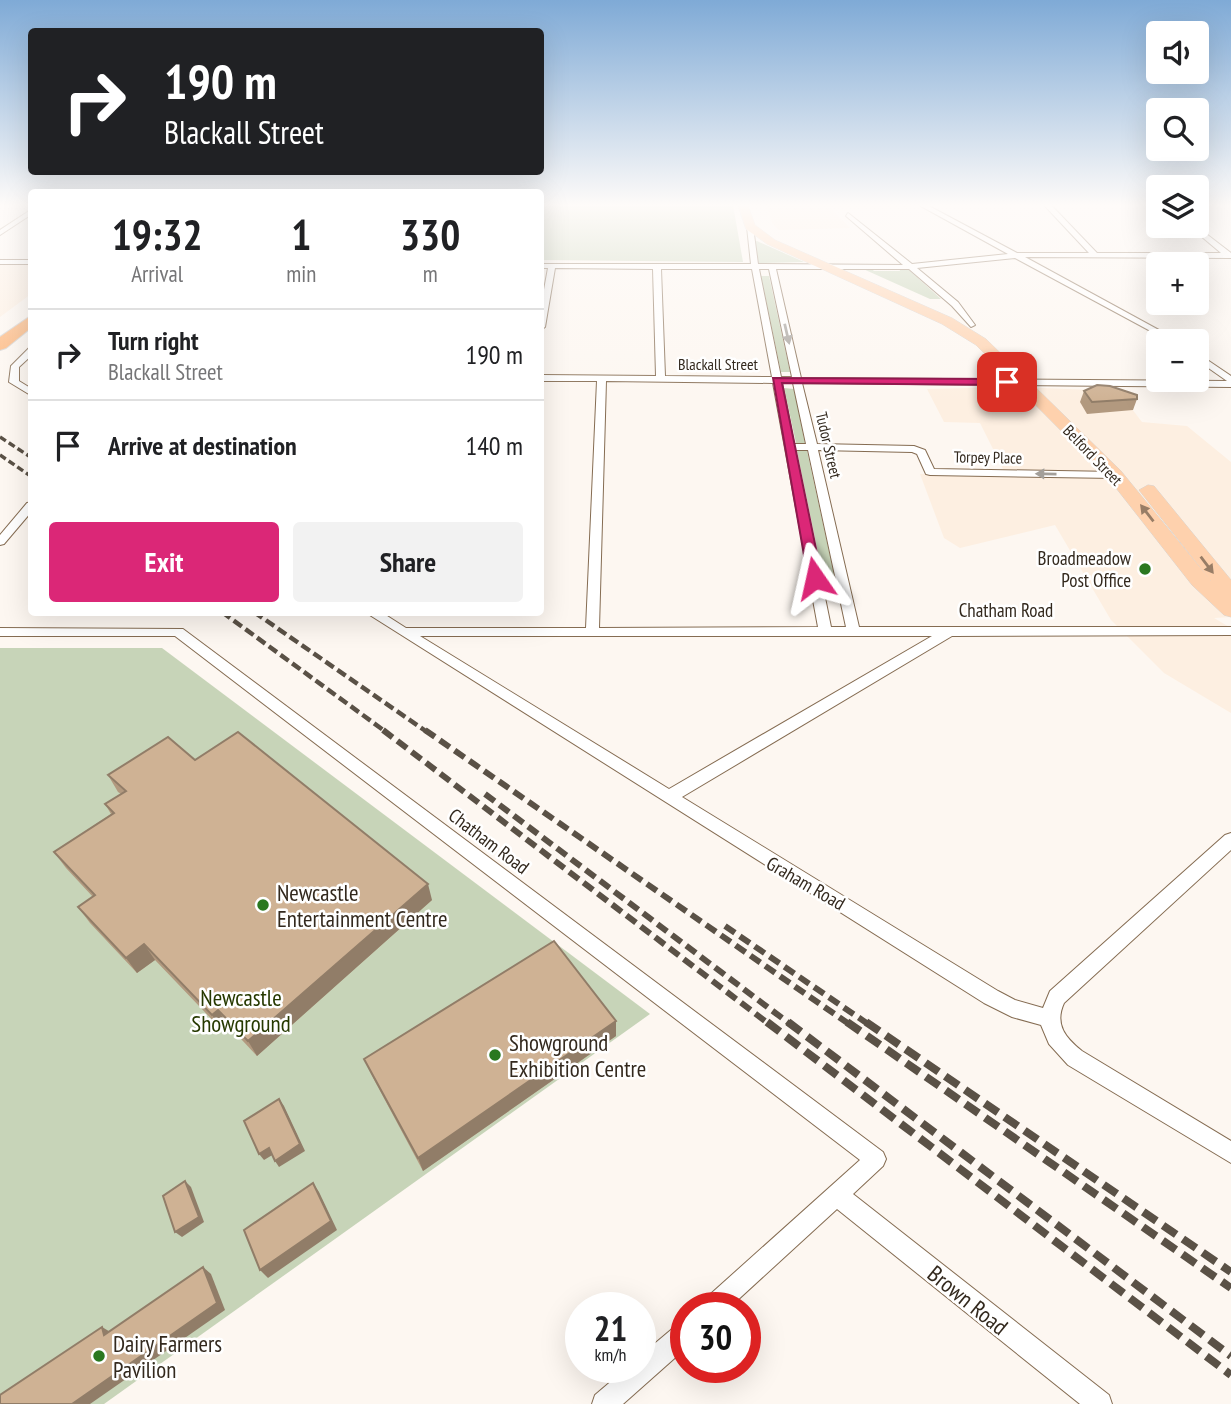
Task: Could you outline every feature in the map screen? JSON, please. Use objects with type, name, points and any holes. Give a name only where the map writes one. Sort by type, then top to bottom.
[{"type":"highway","points":[[0,345],[28,322]]},
{"type":"highway","points":[[0,357],[28,335]]},
{"type":"main road","name":"Belford Street","points":[[832,271],[958,327],[981,342],[1115,475],[1199,581],[1231,610]]},
{"type":"main road","name":"Belford Street","points":[[852,271],[971,325],[1000,345],[1138,478],[1231,593]]},
{"type":"street","points":[[544,310],[551,271]]},
{"type":"street","points":[[657,271],[661,379]]},
{"type":"street","name":"Tudor Street","points":[[756,271],[825,630]]},
{"type":"street","name":"Tudor Street","points":[[773,271],[853,631]]},
{"type":"street","points":[[913,271],[955,304],[971,325]]},
{"type":"street","points":[[1045,271],[1153,329]]},
{"type":"street","points":[[28,355],[15,366],[14,382],[28,391]]},
{"type":"street","points":[[1209,365],[1231,382]]},
{"type":"street","name":"Blackall Street","points":[[544,378],[1231,382]]},
{"type":"street","points":[[592,630],[602,379]]},
{"type":"street","name":"Torpey Place","points":[[790,447],[914,449],[921,452],[930,472],[1115,475]]},
{"type":"street","points":[[0,542],[28,509]]},
{"type":"street","name":"Graham Road","points":[[378,616],[991,998],[1012,1008],[1048,1018]]},
{"type":"street","points":[[669,797],[949,631]]},
{"type":"street","name":"Chatham Road","points":[[402,632],[1231,631]]},
{"type":"street","name":"Chatham Road","points":[[0,632],[178,632],[876,1160],[837,1195]]},
{"type":"street","points":[[1231,840],[1057,998],[1048,1018],[1053,1037],[1075,1058],[1231,1153]]},
{"type":"street","points":[[730,1292],[837,1195]]},
{"type":"street","name":"Brown Road","points":[[837,1195],[1100,1404]]},
{"type":"street","points":[[604,1404],[670,1346]]},
{"type":"shaded area","points":[[0,271],[28,271],[28,296],[0,317]]},
{"type":"shaded area","points":[[1017,387],[1118,391],[1142,422],[1187,426],[1231,462],[1231,617],[1214,618],[1231,628],[1231,713],[1164,673],[1111,620],[1055,525],[960,548],[944,538],[920,474],[1006,475],[980,423],[944,422],[927,389]]},
{"type":"green space","points":[[867,271],[910,271],[941,299],[930,299]]},
{"type":"green space","points":[[761,276],[769,276],[790,372],[781,372]]},
{"type":"green space","points":[[784,388],[794,389],[805,444],[796,443]]},
{"type":"green space","points":[[797,451],[807,451],[838,592],[826,592]]},
{"type":"green space","name":"Newcastle Showground","points":[[0,648],[162,648],[650,1014],[104,1404],[0,1404]]},
{"type":"building","points":[[1097,385],[1110,386],[1137,395],[1137,399],[1092,402],[1084,391]]},
{"type":"building","name":"Newcastle Entertainment Centre","points":[[238,732],[428,884],[248,1041],[218,1010],[212,1015],[144,944],[126,958],[78,907],[95,895],[54,852],[114,813],[105,804],[126,791],[108,775],[168,737],[195,760]]},
{"type":"building","name":"Showground Exhibition Centre","points":[[554,941],[616,1021],[418,1158],[364,1059]]},
{"type":"building","points":[[279,1099],[300,1144],[275,1161],[269,1148],[259,1154],[244,1121]]},
{"type":"building","points":[[185,1181],[199,1217],[175,1232],[163,1196]]},
{"type":"building","points":[[313,1183],[331,1221],[260,1270],[244,1230]]},
{"type":"building","points":[[203,1267],[217,1303],[72,1404],[0,1404],[0,1395],[102,1327],[104,1335]]},
{"type":"railway","points":[[0,437],[28,455]]},
{"type":"railway","points":[[0,455],[28,474]]},
{"type":"railway","points":[[227,616],[386,732]]},
{"type":"railway","points":[[260,616],[427,732]]},
{"type":"railway","points":[[383,730],[769,1024]]},
{"type":"railway","points":[[425,730],[849,1024]]},
{"type":"railway","points":[[485,794],[790,1024]]},
{"type":"railway","points":[[725,926],[868,1024]]},
{"type":"railway","points":[[767,1022],[1231,1375]]},
{"type":"railway","points":[[788,1022],[1231,1356]]},
{"type":"railway","points":[[847,1022],[1231,1288]]},
{"type":"railway","points":[[866,1022],[1231,1272]]},
{"type":"place","name":"Broadmeadow Post Office","points":[[1145,569]]},
{"type":"place","name":"Newcastle Entertainment Centre","points":[[263,905]]},
{"type":"place","name":"Showground Exhibition Centre","points":[[495,1055]]},
{"type":"place","name":"Dairy Farmers Pavilion","points":[[99,1356]]},
{"type":"route","points":[[815,578],[777,380],[1007,382]]}]
